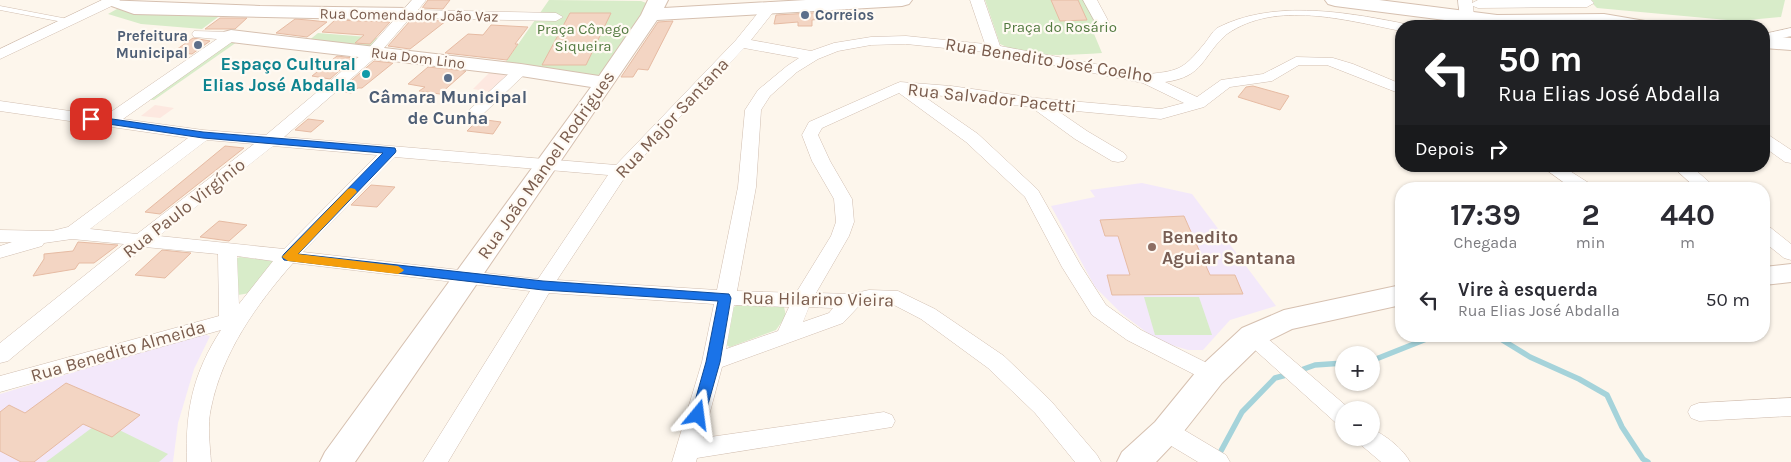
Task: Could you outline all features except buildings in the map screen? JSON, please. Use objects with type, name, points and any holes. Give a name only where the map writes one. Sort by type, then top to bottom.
[{"type":"street","name":"Rua Comendador João Vaz","points":[[113,0],[134,8],[260,12],[413,7],[556,17]]},
{"type":"street","points":[[0,55],[113,0]]},
{"type":"street","points":[[654,7],[771,6],[902,0]]},
{"type":"street","points":[[977,0],[994,49]]},
{"type":"street","points":[[1090,0],[1104,26]]},
{"type":"street","points":[[1335,0],[1472,7],[1588,3]]},
{"type":"street","name":"Rua Major Santana","points":[[434,462],[543,286],[620,170],[741,43],[771,6]]},
{"type":"street","name":"Rua Paulo Virgínio","points":[[0,355],[140,241],[269,141],[372,53],[413,7]]},
{"type":"street","name":"Rua João Manoel Rodrigues","points":[[338,462],[605,83],[654,7]]},
{"type":"street","points":[[1472,7],[1492,20]]},
{"type":"street","name":"Rua Benedito José Coelho","points":[[687,456],[713,362],[747,187],[754,110],[764,93],[792,69],[813,56],[834,47],[880,41],[906,40],[994,49],[1148,79],[1176,76],[1186,71],[1193,66],[1221,32],[1245,17],[1265,10],[1288,8],[1319,11],[1395,26]]},
{"type":"street","points":[[109,121],[231,36],[260,12]]},
{"type":"street","points":[[1770,38],[1791,32]]},
{"type":"street","points":[[199,34],[231,36]]},
{"type":"street","name":"Rua Dom Lino","points":[[231,36],[521,70],[605,83]]},
{"type":"street","points":[[1770,41],[1791,44]]},
{"type":"street","points":[[741,43],[813,56]]},
{"type":"street","points":[[1148,79],[1198,104],[1226,83],[1267,78],[1296,61],[1328,61],[1348,67],[1395,87]]},
{"type":"street","points":[[474,114],[521,70]]},
{"type":"street","points":[[900,87],[972,138],[1032,194],[1072,268],[1099,310],[1134,335],[1211,375]]},
{"type":"street","name":"Rua Salvador Pacetti","points":[[787,335],[802,300],[840,236],[845,213],[843,199],[821,162],[810,135],[815,125],[900,87],[951,91],[1036,103],[1160,114],[1198,104]]},
{"type":"street","points":[[1036,103],[1081,135],[1118,157]]},
{"type":"street","points":[[0,106],[203,135],[620,170]]},
{"type":"street","points":[[0,252],[72,233],[203,135]]},
{"type":"street","points":[[1770,144],[1791,158]]},
{"type":"street","points":[[196,460],[199,410],[209,376],[233,320],[288,257],[391,151]]},
{"type":"street","points":[[1559,172],[1575,182]]},
{"type":"street","points":[[1687,172],[1699,182]]},
{"type":"street","points":[[0,227],[227,249],[543,286],[725,298]]},
{"type":"street","points":[[0,236],[52,238]]},
{"type":"street","points":[[1770,237],[1791,254]]},
{"type":"street","points":[[227,249],[233,320]]},
{"type":"street","points":[[1770,275],[1791,273]]},
{"type":"street","points":[[1134,462],[1173,435],[1211,375],[1261,344],[1284,320],[1395,296]]},
{"type":"street","name":"Rua Hilarino Vieira","points":[[725,298],[850,301],[869,297],[898,298],[928,314],[996,362],[1043,407],[1089,462]]},
{"type":"street","points":[[713,362],[836,318],[850,301]]},
{"type":"street","name":"Rua Benedito Almeida","points":[[0,384],[233,320]]},
{"type":"street","points":[[1261,344],[1335,409]]},
{"type":"street","points":[[1699,412],[1791,407]]},
{"type":"street","points":[[687,456],[884,420]]},
{"type":"street","points":[[1173,435],[1218,462]]},
{"type":"street","points":[[1378,446],[1398,462]]},
{"type":"lane","points":[[0,8],[68,21]]},
{"type":"shaded area","points":[[489,73],[508,75],[492,92],[473,89]]},
{"type":"shaded area","points":[[155,105],[174,108],[160,118],[141,116]]},
{"type":"shaded area","name":"Benedito Aguiar Santana","points":[[1142,183],[1192,194],[1276,306],[1230,320],[1203,350],[1188,350],[1158,341],[1121,313],[1095,287],[1051,206],[1095,197],[1090,190]]},
{"type":"shaded area","points":[[202,334],[210,336],[194,369],[178,423],[173,462],[0,462],[0,394]]},
{"type":"green space","name":"Praça Cônego Siqueira","points":[[549,0],[641,1],[649,4],[602,73],[596,76],[527,66],[528,64],[505,63]]},
{"type":"green space","name":"Praça do Rosário","points":[[985,0],[1084,0],[1099,28],[1092,29],[1102,53],[1037,54],[1012,49],[1000,44]]},
{"type":"green space","points":[[1589,0],[1785,0],[1781,17],[1749,20],[1727,20],[1597,8]]},
{"type":"green space","points":[[117,9],[222,14],[202,29],[141,24],[108,14]]},
{"type":"green space","points":[[318,33],[380,38],[370,49],[307,42]]},
{"type":"green space","points":[[228,41],[237,42],[154,100],[145,99]]},
{"type":"green space","points":[[240,257],[274,261],[250,293],[238,295],[233,260]]},
{"type":"green space","points":[[1144,297],[1199,297],[1212,335],[1155,335]]},
{"type":"green space","points":[[737,305],[784,307],[786,316],[776,330],[730,347],[724,344],[731,309]]},
{"type":"green space","points":[[101,421],[168,454],[159,462],[46,462]]},
{"type":"waterway","points":[[1380,357],[1419,342]]},
{"type":"waterway","points":[[1506,342],[1530,357],[1579,379],[1607,395],[1622,427],[1643,459],[1648,462]]},
{"type":"waterway","points":[[1298,371],[1315,365],[1335,364]]},
{"type":"waterway","points":[[1215,462],[1242,412],[1275,378],[1290,374]]},
{"type":"slow traffic","points":[[351,192],[288,257],[398,270]]},
{"type":"place","name":"Correios","points":[[805,15]]},
{"type":"place","name":"Prefeitura Municipal","points":[[198,45]]},
{"type":"place","name":"Espaço Cultural Elias José Abdalla","points":[[366,74]]},
{"type":"place","name":"Câmara Municipal de Cunha","points":[[448,78]]},
{"type":"place","name":"Benedito Aguiar Santana","points":[[1152,247]]},
{"type":"route","points":[[91,119],[203,135],[391,151],[288,257],[543,286],[725,298],[713,362],[698,415]]}]
